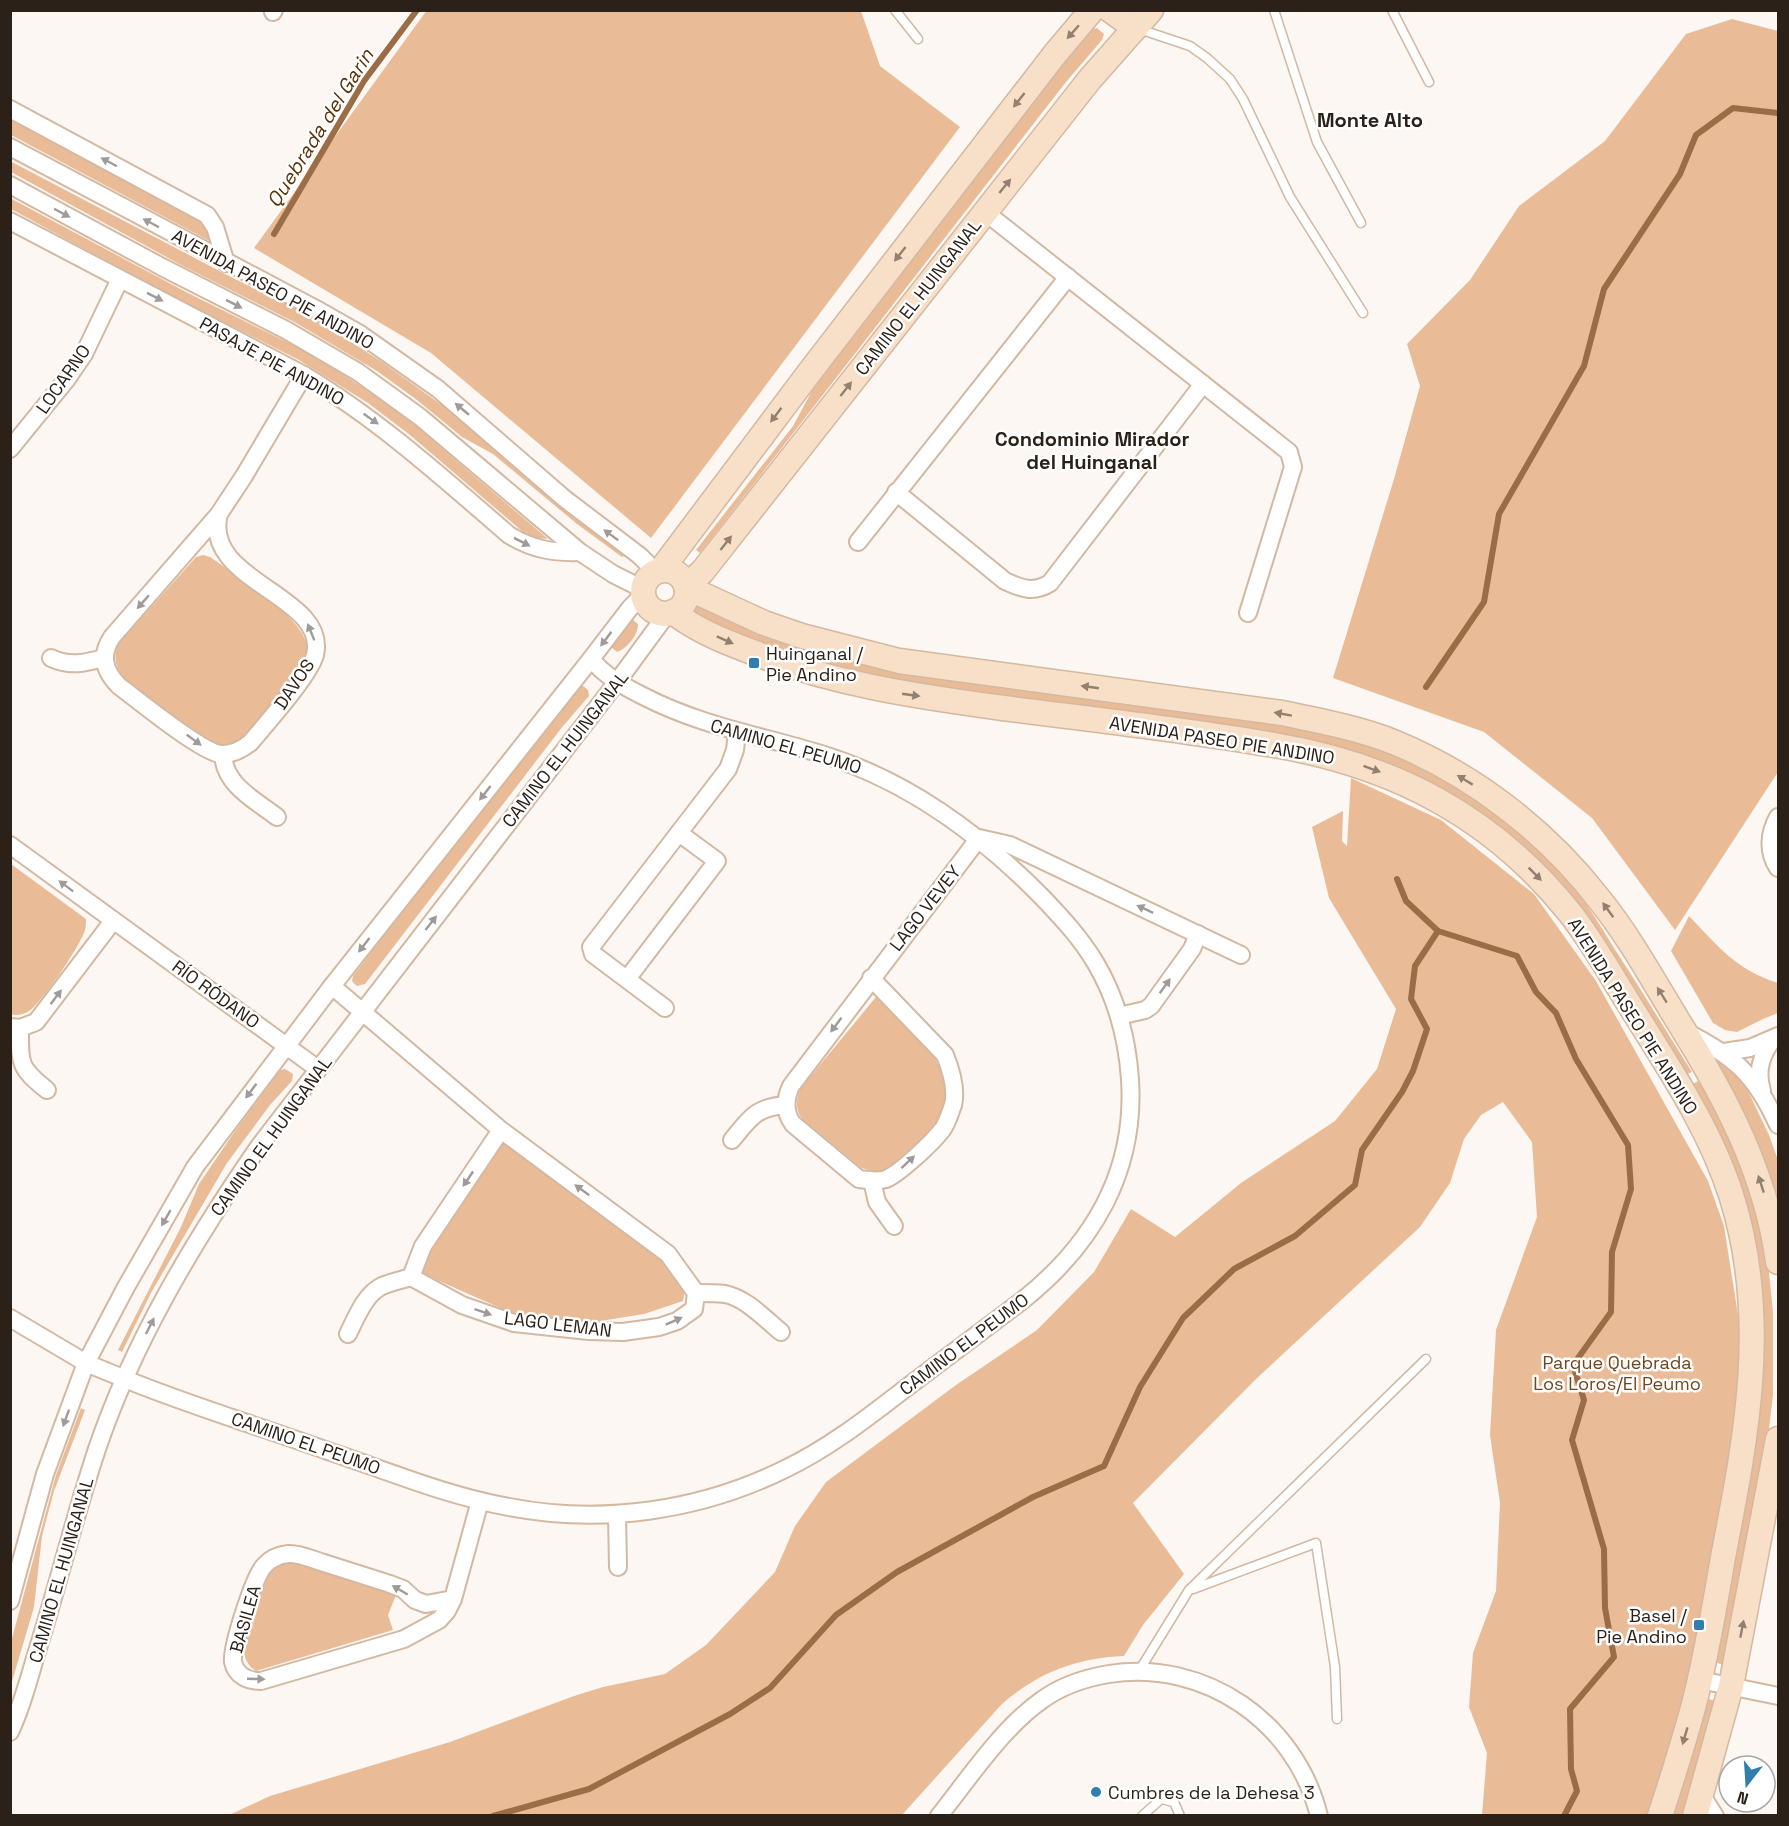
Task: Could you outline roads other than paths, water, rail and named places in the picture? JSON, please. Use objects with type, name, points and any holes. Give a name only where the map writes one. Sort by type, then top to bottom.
[{"type":"street","name":"CAMINO EL HUINGANAL","points":[[10,1601],[45,1474],[86,1363],[126,1287],[195,1167],[286,1044],[591,659],[1055,54],[1092,10]]},
{"type":"street","points":[[1110,10],[1135,28]]},
{"type":"street","name":"CAMINO EL HUINGANAL","points":[[687,588],[1090,79],[1151,10]]},
{"type":"street","points":[[10,109],[207,215],[215,227],[226,262]]},
{"type":"street","name":"AVENIDA PASEO PIE ANDINO","points":[[10,147],[360,334],[438,389],[565,499],[640,556],[651,581]]},
{"type":"street","name":"AVENIDA PASEO PIE ANDINO","points":[[10,185],[171,272],[286,330],[358,372],[420,417],[580,552],[613,574],[651,581]]},
{"type":"street","points":[[985,212],[1290,452],[1293,467],[1248,613]]},
{"type":"street","name":"PASAJE PIE ANDINO","points":[[10,221],[304,375],[380,425],[509,535],[521,542],[544,550],[580,552]]},
{"type":"street","points":[[858,542],[1068,277]]},
{"type":"street","name":"LOCARNO","points":[[12,444],[67,379],[84,354],[120,279]]},
{"type":"street","points":[[277,817],[235,784],[226,771],[223,754],[204,748],[119,686],[108,674],[104,658],[112,637],[219,514],[304,375]]},
{"type":"street","points":[[896,492],[1005,581],[1019,588],[1039,590],[1050,583],[1203,384]]},
{"type":"street","points":[[219,514],[218,539],[225,555]]},
{"type":"street","points":[[181,558],[198,550],[225,555]]},
{"type":"street","name":"DAVOS","points":[[223,754],[242,750],[250,743],[308,669],[316,647],[315,638],[306,620],[225,555]]},
{"type":"street","points":[[667,570],[679,575],[687,588],[682,606],[670,613],[662,614],[651,609],[645,600],[651,581],[667,570]]},
{"type":"street","name":"AVENIDA PASEO PIE ANDINO","points":[[687,588],[802,636],[899,660],[1282,713],[1354,730],[1396,743],[1440,765],[1496,799],[1552,846],[1600,899],[1620,927],[1684,1031],[1744,1139],[1763,1192],[1779,1262]]},
{"type":"street","name":"CAMINO EL HUINGANAL","points":[[10,1731],[57,1589],[113,1403],[155,1317],[213,1213],[260,1145],[670,613]]},
{"type":"street","name":"AVENIDA PASEO PIE ANDINO","points":[[670,613],[754,653],[853,684],[944,700],[1272,744],[1349,761],[1410,784],[1461,814],[1507,848],[1550,890],[1590,941],[1695,1114],[1724,1176],[1739,1224],[1749,1281],[1752,1347],[1748,1424],[1700,1680],[1660,1815]]},
{"type":"street","points":[[51,658],[69,664],[80,664],[104,658]]},
{"type":"street","name":"CAMINO EL PEUMO","points":[[10,1318],[86,1363],[415,1481],[480,1501],[539,1512],[617,1514],[669,1508],[725,1493],[784,1470],[856,1426],[1023,1300],[1057,1271],[1079,1246],[1107,1200],[1122,1162],[1130,1111],[1127,1051],[1119,1016],[1104,978],[1079,939],[1029,884],[979,838],[927,802],[871,772],[818,753],[736,732],[679,713],[617,682],[599,669],[591,659]]},
{"type":"street","points":[[665,1008],[593,954],[591,947],[728,769],[735,750],[736,732]]},
{"type":"street","points":[[1779,817],[1773,828],[1770,847],[1772,857],[1779,868]]},
{"type":"street","points":[[627,979],[717,861],[679,833]]},
{"type":"street","name":"CAMINO EL PEUMO","points":[[979,838],[1010,845],[1241,955]]},
{"type":"street","name":"LAGO VEVEY","points":[[786,1105],[791,1086],[979,838]]},
{"type":"street","name":"RÍO RÓDANO","points":[[10,844],[318,1069]]},
{"type":"street","points":[[46,1090],[23,1067],[15,1027],[36,1022],[42,1016],[113,921]]},
{"type":"street","points":[[1119,1016],[1145,1010],[1151,1006],[1192,949],[1198,934]]},
{"type":"street","points":[[732,1140],[758,1111],[765,1107],[786,1105],[787,1116],[793,1124],[859,1179],[872,1181],[884,1180],[896,1174],[943,1129],[953,1103],[951,1070],[945,1055],[871,978]]},
{"type":"street","points":[[332,986],[501,1130],[668,1254],[696,1293],[726,1294],[734,1297],[781,1332]]},
{"type":"street","points":[[1684,1031],[1724,1052],[1744,1070],[1762,1092]]},
{"type":"street","points":[[1724,1052],[1750,1048],[1776,1037]]},
{"type":"street","points":[[1776,1037],[1763,1055],[1759,1082],[1779,1125]]},
{"type":"street","points":[[348,1334],[369,1296],[382,1286],[411,1277],[423,1246],[501,1130]]},
{"type":"street","points":[[872,1181],[877,1202],[884,1215],[894,1226]]},
{"type":"street","name":"LAGO LEMAN","points":[[411,1277],[462,1305],[514,1323],[589,1331],[623,1332],[659,1327],[677,1321],[694,1309],[696,1293]]},
{"type":"street","points":[[1715,1815],[1698,1805],[1731,1686],[1779,1439]]},
{"type":"street","name":"BASILEA","points":[[453,1599],[426,1604],[415,1600],[403,1589],[297,1554],[278,1557],[264,1566],[255,1582],[246,1605],[234,1650],[233,1663],[246,1679],[261,1681],[404,1639],[439,1620],[453,1599],[480,1501]]},
{"type":"street","points":[[617,1514],[618,1567]]},
{"type":"street","points":[[939,1815],[1014,1724],[1042,1699],[1080,1681],[1101,1675],[1139,1671],[1171,1674],[1208,1686],[1233,1698],[1261,1718],[1277,1734],[1298,1764],[1319,1815]]},
{"type":"street","points":[[1700,1680],[1779,1695]]},
{"type":"lane","points":[[895,10],[918,39]]},
{"type":"lane","points":[[1274,10],[1317,142],[1361,223]]},
{"type":"lane","points":[[1392,10],[1428,82]]},
{"type":"lane","points":[[1135,28],[1190,46],[1230,79],[1243,99],[1290,197],[1364,314]]},
{"type":"lane","points":[[1139,1671],[1189,1590],[1426,1359]]},
{"type":"lane","points":[[1189,1590],[1316,1543],[1335,1667],[1337,1719]]},
{"type":"lane","points":[[1142,1815],[1161,1799],[1174,1802],[1180,1815]]},
{"type":"waterway","name":"Quebrada del Garin","points":[[274,234],[364,81],[417,10]]},
{"type":"waterway","points":[[1426,687],[1484,602],[1499,514],[1584,366],[1604,289],[1680,174],[1696,135],[1733,108],[1778,113]]},
{"type":"waterway","points":[[1397,879],[1406,901],[1438,931],[1517,956],[1536,992],[1556,1013],[1576,1059],[1628,1145],[1631,1189],[1612,1252],[1611,1312],[1573,1365],[1584,1400],[1572,1440],[1604,1549],[1605,1608],[1614,1657],[1570,1709],[1571,1769],[1577,1791],[1564,1816]]},
{"type":"waterway","points":[[493,1816],[589,1789],[730,1714],[770,1688],[836,1615],[897,1572],[1033,1497],[1104,1466],[1140,1387],[1183,1318],[1234,1269],[1295,1236],[1355,1185],[1362,1150],[1402,1092],[1413,1071],[1427,1029],[1411,999],[1415,966],[1438,931]]},
{"type":"place","name":"Huinganal / Pie Andino","points":[[754,663]]},
{"type":"place","name":"Basel / Pie Andino","points":[[1699,1625]]},
{"type":"place","name":"Cumbres de la Dehesa 3","points":[[1096,1792]]},
{"type":"district","name":"Monte Alto","points":[[1370,120]]},
{"type":"district","name":"Condominio Mirador del Huinganal","points":[[1092,450]]},
{"type":"park label","name":"Parque Quebrada Los Loros/El Peumo","points":[[1617,1372]]}]
